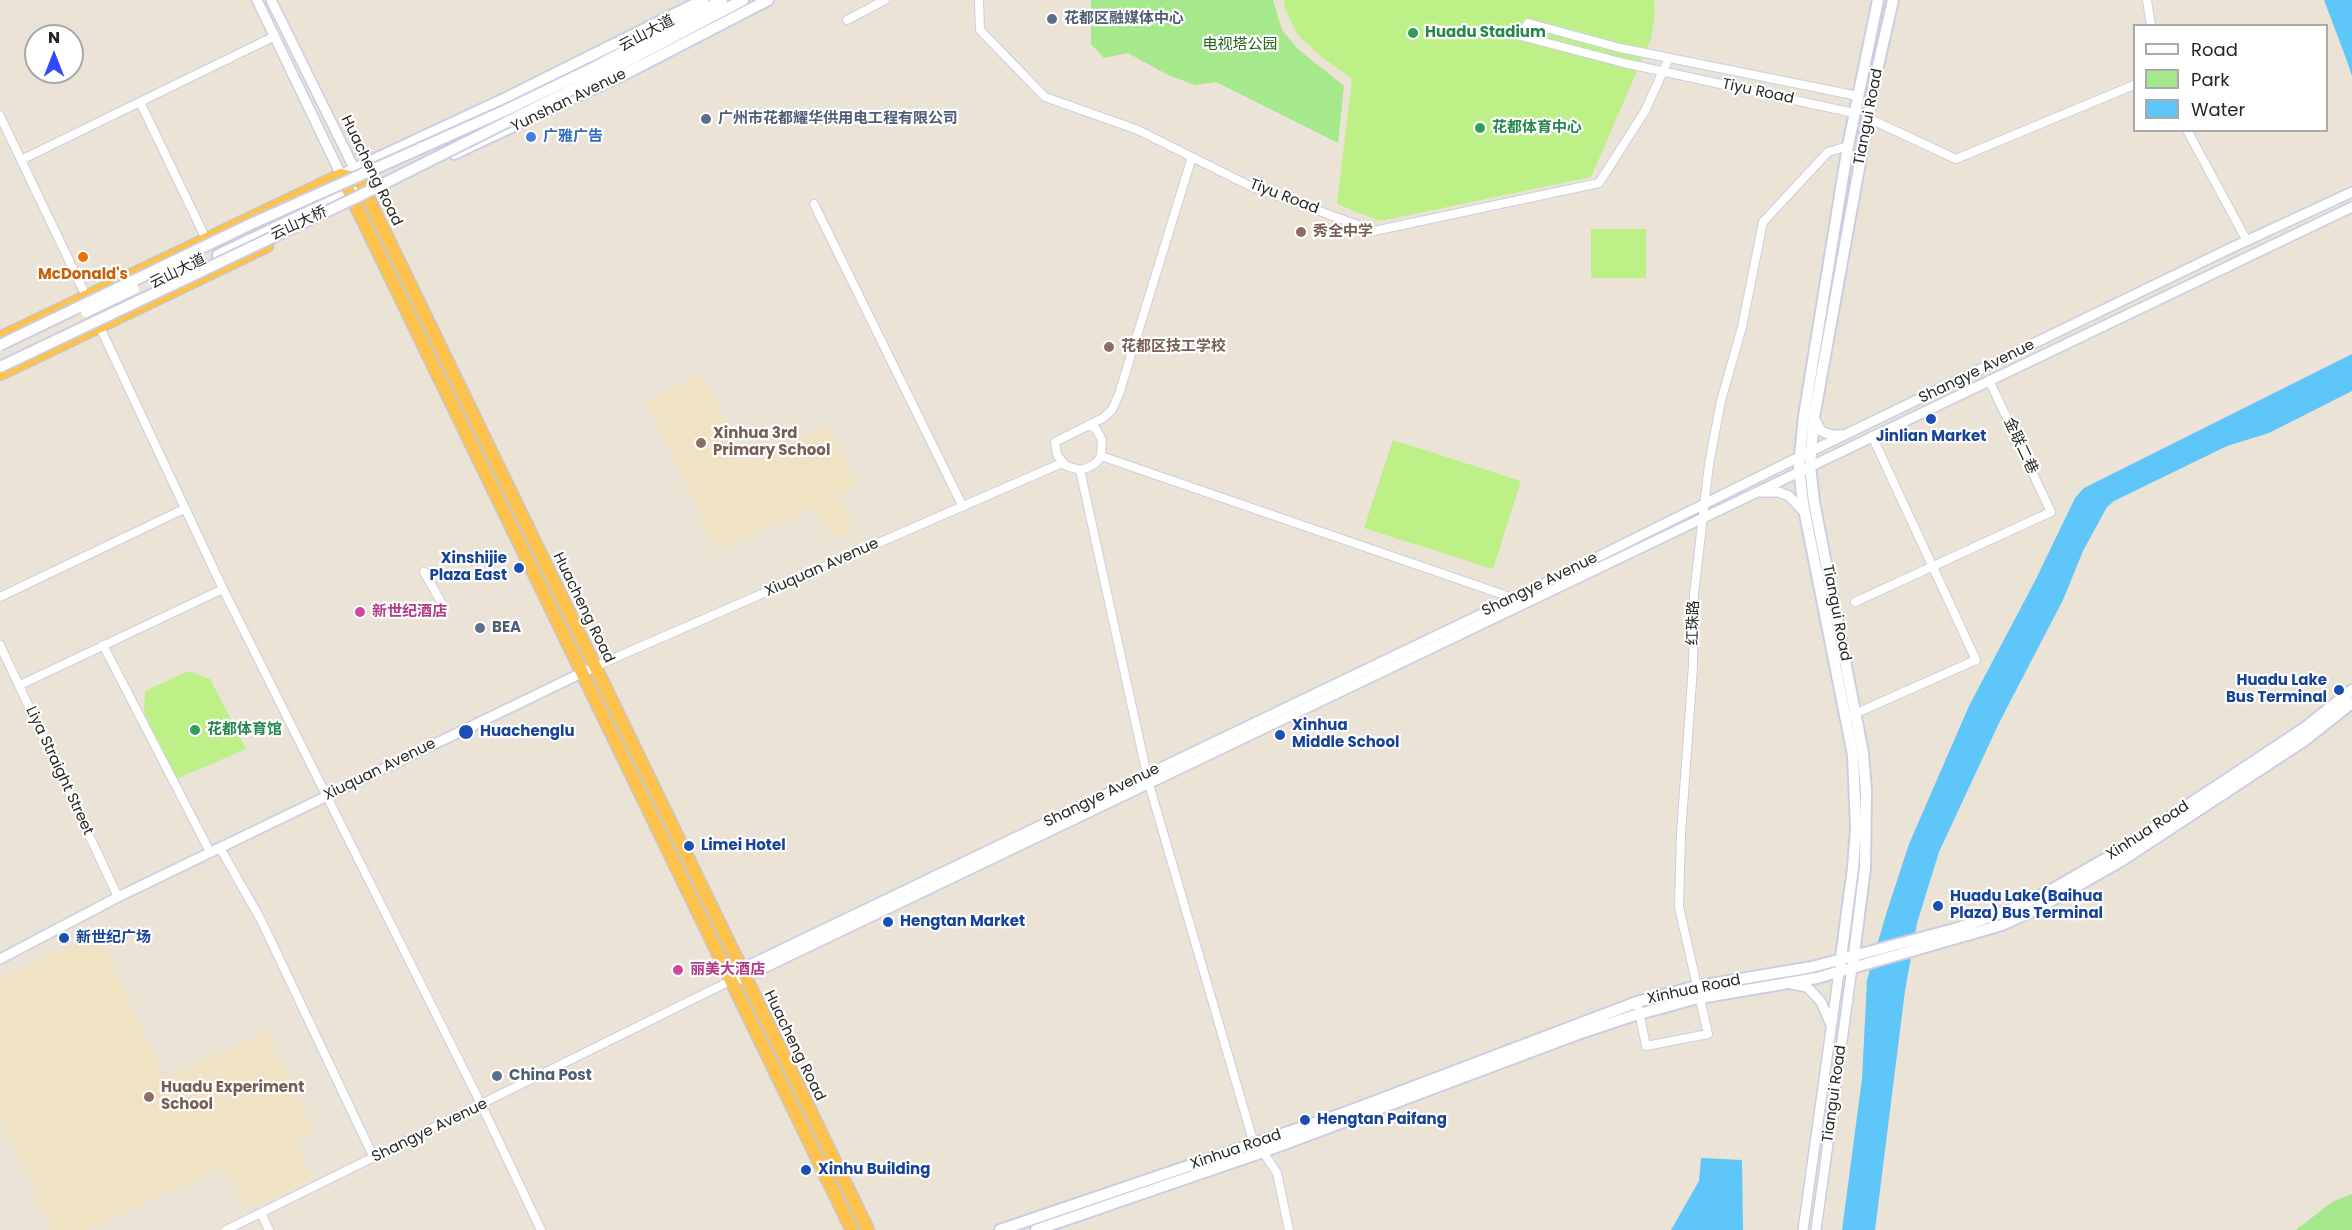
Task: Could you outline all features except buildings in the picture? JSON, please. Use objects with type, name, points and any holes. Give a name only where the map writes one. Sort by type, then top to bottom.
[{"type":"highway","points":[[341,176],[357,174]]},
{"type":"highway","name":"Huacheng Road","points":[[357,174],[868,1230]]},
{"type":"highway","name":"Huacheng Road","points":[[341,176],[852,1230]]},
{"type":"highway","name":"云山大道","points":[[0,338],[341,176]]},
{"type":"highway","name":"云山大道","points":[[0,374],[366,192]]},
{"type":"main road","name":"Yunshan Avenue","points":[[357,174],[414,143],[703,0]]},
{"type":"main road","name":"云山大道","points":[[595,72],[722,0]]},
{"type":"main road","name":"云山大道","points":[[595,72],[743,0]]},
{"type":"main road","name":"Yunshan Avenue","points":[[366,192],[549,111],[768,0]]},
{"type":"main road","name":"Tiangui Road","points":[[1839,972],[1856,828],[1852,715],[1805,513],[1799,457],[1848,146],[1878,0]]},
{"type":"main road","name":"Tiangui Road","points":[[1852,968],[1865,868],[1866,790],[1814,502],[1810,452],[1814,417],[1868,118],[1893,0]]},
{"type":"main road","name":"云山大桥","points":[[0,345],[252,224],[595,72]]},
{"type":"main road","name":"云山大桥","points":[[0,367],[357,197],[595,72]]},
{"type":"main road","points":[[0,352],[217,252],[353,197],[357,174]]},
{"type":"main road","points":[[0,360],[217,252],[258,225],[276,206]]},
{"type":"main road","name":"Xinhua Road","points":[[1036,1230],[1263,1152],[1578,1034],[1639,1008],[1789,983],[1839,972],[2015,908],[2080,874],[2306,727],[2352,690]]},
{"type":"main road","name":"Xinhua Road","points":[[1000,1230],[1347,1112],[1696,986],[1794,970],[1870,951],[1922,943],[2002,925],[2046,904],[2121,861],[2295,746],[2333,720],[2352,703]]},
{"type":"street","name":"Huacheng Road","points":[[257,0],[341,176]]},
{"type":"street","name":"Huacheng Road","points":[[271,0],[357,174]]},
{"type":"street","points":[[847,20],[885,0]]},
{"type":"street","name":"Tiyu Road","points":[[979,0],[980,30],[1045,97],[1138,130],[1248,185],[1374,231],[1599,183],[1645,111],[1669,58]]},
{"type":"street","points":[[2147,0],[2151,24]]},
{"type":"street","name":"Tiyu Road","points":[[1854,112],[1662,72],[1521,36],[1528,23],[1620,48],[1858,96]]},
{"type":"street","points":[[21,160],[274,36]]},
{"type":"street","points":[[1868,118],[1956,159],[2133,85]]},
{"type":"street","points":[[140,102],[206,239]]},
{"type":"street","points":[[0,116],[184,509],[482,1106],[541,1230]]},
{"type":"street","points":[[2188,132],[2247,241]]},
{"type":"street","name":"红珠路","points":[[1639,1008],[1646,1046],[1708,1034],[1679,907],[1681,834],[1693,666],[1694,594],[1709,464],[1719,412],[1742,327],[1763,222],[1828,152],[1848,146]]},
{"type":"street","points":[[1089,425],[1096,429],[1102,440],[1101,456],[1092,466],[1080,470],[1072,469],[1062,463],[1056,454],[1055,442],[1089,425],[1112,410],[1119,394],[1192,157]]},
{"type":"street","name":"Shangye Avenue","points":[[226,1230],[482,1106],[1146,774],[1515,598],[1799,457],[2352,192]]},
{"type":"street","points":[[814,204],[963,507]]},
{"type":"street","name":"Shangye Avenue","points":[[743,974],[1149,784],[2352,207]]},
{"type":"street","name":"金联二巷","points":[[1932,566],[2051,512],[1989,380]]},
{"type":"street","points":[[1814,417],[1817,427],[1825,433],[1851,434]]},
{"type":"street","points":[[1852,715],[1976,660],[1872,436]]},
{"type":"street","points":[[1101,456],[1527,602]]},
{"type":"street","name":"Xiuquan Avenue","points":[[0,959],[118,897],[594,667],[1062,463]]},
{"type":"street","points":[[1080,470],[1146,774],[1254,1144],[1263,1152],[1277,1173],[1289,1230]]},
{"type":"street","points":[[1753,494],[1769,491],[1784,493],[1794,500],[1805,513]]},
{"type":"street","points":[[0,597],[184,509]]},
{"type":"street","points":[[1855,602],[1932,566]]},
{"type":"street","points":[[424,572],[444,608]]},
{"type":"street","points":[[20,685],[223,589]]},
{"type":"street","name":"Liya Straight Street","points":[[0,645],[118,897]]},
{"type":"street","points":[[103,645],[210,852]]},
{"type":"street","points":[[220,848],[261,920],[374,1158]]},
{"type":"street","name":"Tiangui Road","points":[[1816,1230],[1852,968]]},
{"type":"street","name":"Tiangui Road","points":[[1803,1230],[1839,972]]},
{"type":"street","points":[[1789,983],[1807,987],[1821,1002],[1832,1025]]},
{"type":"street","points":[[261,1213],[269,1230]]},
{"type":"shaded area","name":"Xinhua 3rd Primary School","points":[[702,374],[747,463],[829,424],[858,484],[838,496],[855,530],[834,540],[815,507],[718,551],[645,401]]},
{"type":"shaded area","name":"Huadu Experiment School","points":[[98,934],[165,1078],[267,1031],[314,1132],[296,1141],[313,1179],[244,1211],[224,1167],[87,1230],[53,1230],[0,1116],[0,979]]},
{"type":"green space","name":"电视塔公园","points":[[1091,0],[1273,0],[1282,30],[1298,49],[1344,86],[1338,143],[1216,82],[1195,85],[1168,75],[1128,53],[1104,58],[1091,44]]},
{"type":"green space","name":"花都体育中心","points":[[1284,0],[1654,0],[1655,13],[1651,39],[1591,177],[1380,221],[1337,204],[1352,79],[1322,57],[1297,34],[1285,9]]},
{"type":"green space","points":[[1591,229],[1646,229],[1646,278],[1591,278]]},
{"type":"green space","points":[[1393,440],[1521,481],[1493,569],[1364,528]]},
{"type":"green space","name":"花都体育馆","points":[[188,671],[210,679],[246,749],[176,779],[144,712],[145,691]]},
{"type":"green space","points":[[2352,1194],[2352,1230],[2296,1230],[2332,1202]]},
{"type":"water","points":[[2324,0],[2352,0],[2352,76],[2347,61]]},
{"type":"water","points":[[2352,354],[2352,391],[2269,433],[2227,446],[2114,501],[2107,507],[2083,551],[2063,600],[1999,723],[1939,852],[1917,923],[1905,991],[1875,1230],[1842,1230],[1862,1079],[1867,980],[1887,911],[1909,844],[1969,706],[2036,579],[2075,498],[2084,488]]},
{"type":"water","points":[[1701,1158],[1742,1160],[1743,1230],[1671,1230],[1699,1181]]},
{"type":"place","name":"花都区融媒体中心","points":[[1052,19]]},
{"type":"place","name":"Huadu Stadium","points":[[1413,33]]},
{"type":"place","name":"广州市花都耀华供用电工程有限公司","points":[[706,119]]},
{"type":"place","name":"花都体育中心","points":[[1480,128]]},
{"type":"place","name":"广雅广告","points":[[531,137]]},
{"type":"place","name":"秀全中学","points":[[1301,232]]},
{"type":"place","name":"McDonald's","points":[[83,257]]},
{"type":"place","name":"花都区技工学校","points":[[1109,347]]},
{"type":"place","name":"Jinlian Market","points":[[1931,419]]},
{"type":"place","name":"Xinhua 3rd Primary School","points":[[701,443]]},
{"type":"place","name":"Xinshijie Plaza East","points":[[519,568]]},
{"type":"place","name":"新世纪酒店","points":[[360,612]]},
{"type":"place","name":"BEA","points":[[480,628]]},
{"type":"place","name":"Huadu Lake Bus Terminal","points":[[2339,690]]},
{"type":"place","name":"花都体育馆","points":[[195,730]]},
{"type":"place","name":"Huachenglu","points":[[466,732]]},
{"type":"place","name":"Xinhua Middle School","points":[[1280,735]]},
{"type":"place","name":"Limei Hotel","points":[[689,846]]},
{"type":"place","name":"Huadu Lake(Baihua Plaza) Bus Terminal","points":[[1938,906]]},
{"type":"place","name":"Hengtan Market","points":[[888,922]]},
{"type":"place","name":"新世纪广场","points":[[64,938]]},
{"type":"place","name":"丽美大酒店","points":[[678,970]]},
{"type":"place","name":"China Post","points":[[497,1076]]},
{"type":"place","name":"Huadu Experiment School","points":[[149,1097]]},
{"type":"place","name":"Hengtan Paifang","points":[[1305,1120]]},
{"type":"place","name":"Xinhu Building","points":[[806,1170]]}]
